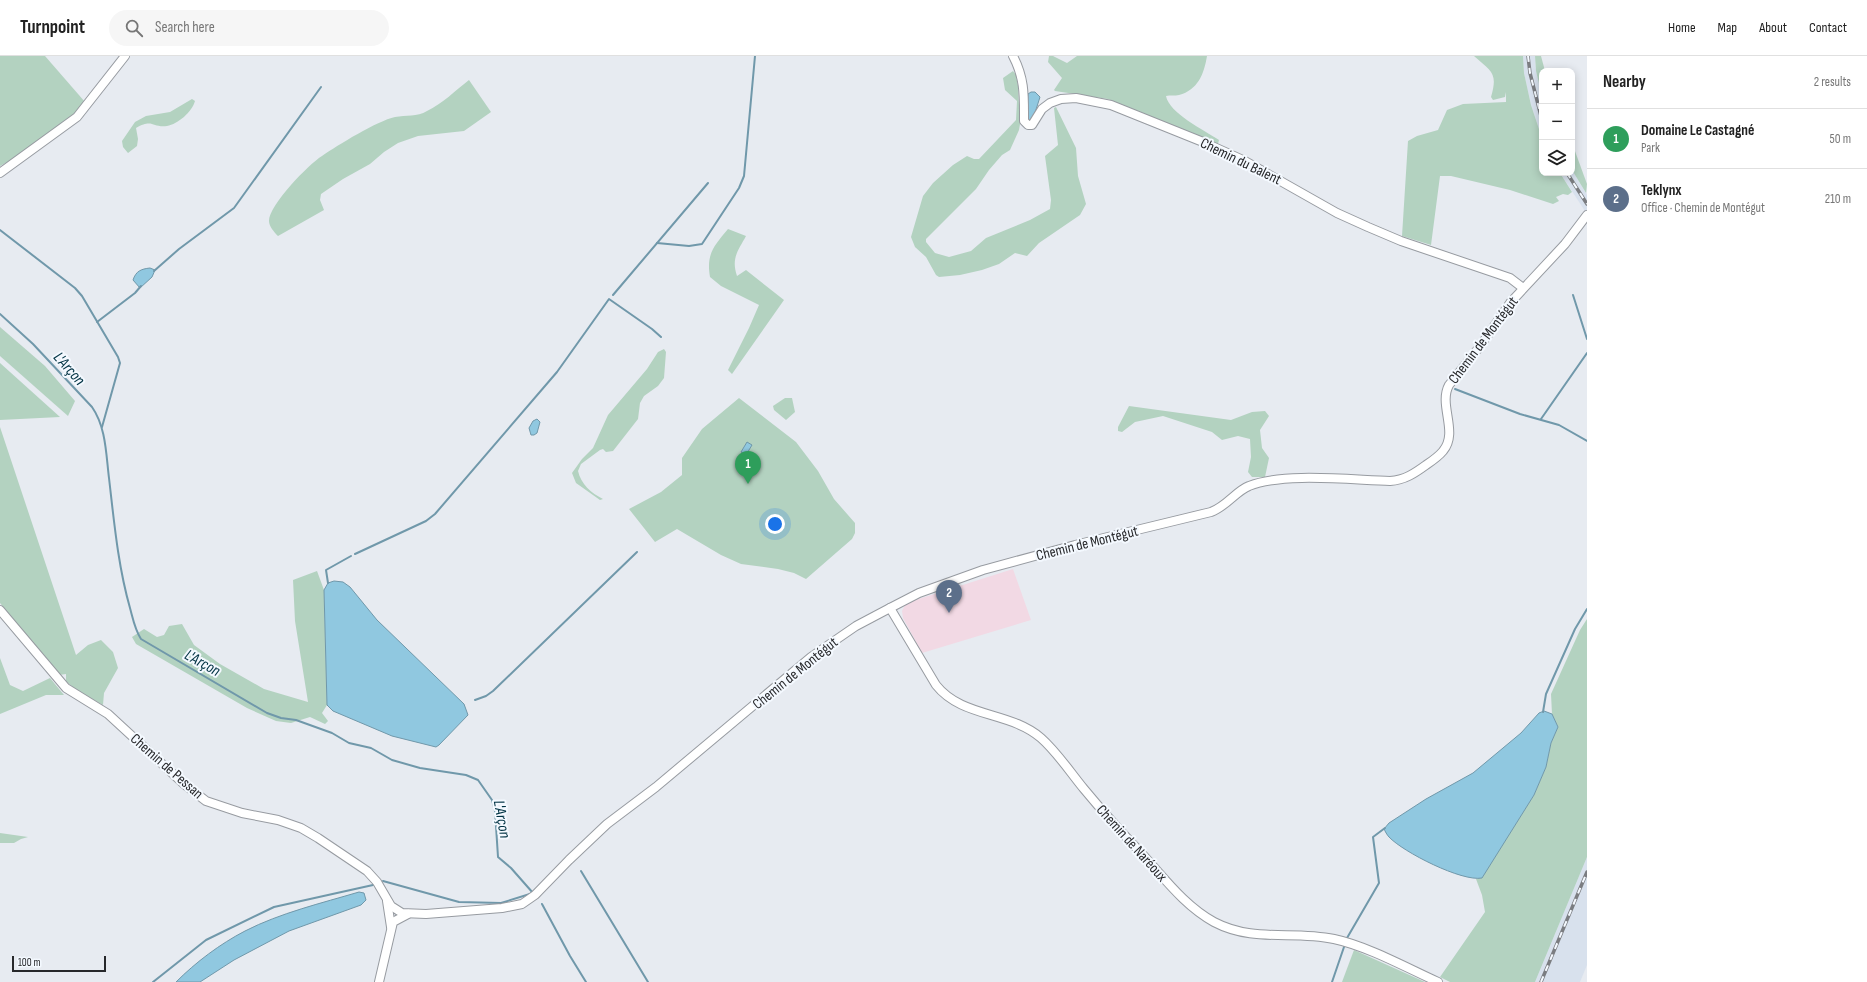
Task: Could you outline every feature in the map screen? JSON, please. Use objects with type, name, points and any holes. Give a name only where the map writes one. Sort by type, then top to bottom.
[{"type":"street","points":[[0,173],[77,117],[126,56]]},
{"type":"street","name":"Chemin du Balent","points":[[1012,56],[1019,68],[1024,84],[1024,121],[1028,126],[1032,125],[1042,109],[1050,103],[1061,99],[1076,98],[1111,106],[1203,142],[1245,161],[1337,213],[1368,227],[1401,241],[1510,278],[1523,288]]},
{"type":"street","name":"Chemin de Montégut","points":[[408,914],[502,908],[522,904],[535,895],[607,824],[656,787],[811,657],[856,626],[919,593],[983,570],[1075,545],[1212,512],[1221,508],[1246,487],[1257,482],[1271,480],[1317,479],[1390,481],[1408,477],[1443,451],[1449,436],[1446,392],[1510,303],[1565,244],[1587,215]]},
{"type":"street","name":"Chemin de Naréoux","points":[[890,608],[936,685],[945,695],[963,706],[1021,725],[1042,739],[1117,826],[1183,899],[1201,914],[1223,926],[1247,934],[1316,936],[1339,940],[1362,948],[1438,982]]},
{"type":"street","name":"Chemin de Pessan","points":[[0,610],[66,688],[108,714],[193,792],[206,801],[220,807],[278,820],[301,828],[366,871],[377,882],[386,899],[396,910],[408,914]]},
{"type":"street","points":[[386,899],[391,927]]},
{"type":"street","points":[[379,982],[393,922],[408,914]]},
{"type":"shaded area","points":[[1523,56],[1535,56],[1539,84],[1539,129],[1531,105],[1524,73]]},
{"type":"shaded area","points":[[1575,175],[1587,195],[1587,210],[1585,211],[1562,176]]},
{"type":"shaded area","points":[[1013,569],[1031,620],[922,653],[903,618],[902,611],[906,603]]},
{"type":"shaded area","points":[[1587,857],[1587,965],[1580,982],[1535,982]]},
{"type":"green space","points":[[0,56],[45,56],[85,102],[77,112],[57,130],[23,153],[0,166]]},
{"type":"green space","points":[[1049,56],[1053,56],[1067,63],[1077,56],[1207,56],[1202,75],[1191,89],[1186,93],[1166,96],[1173,109],[1188,121],[1219,140],[1218,144],[1108,99],[1055,91],[1054,90],[1062,78],[1048,62]]},
{"type":"green space","points":[[1474,56],[1523,56],[1524,73],[1531,105],[1539,129],[1539,176],[1562,176],[1572,192],[1568,195],[1563,194],[1556,197],[1559,201],[1553,204],[1510,190],[1451,176],[1440,176],[1431,245],[1402,236],[1408,141],[1417,136],[1438,130],[1447,110],[1463,104],[1506,102],[1506,92],[1505,97],[1493,100],[1491,97],[1494,83],[1492,74]]},
{"type":"green space","points":[[1535,56],[1541,56],[1544,68],[1539,68],[1539,84]]},
{"type":"green space","points":[[1013,71],[1016,75],[1018,86],[1020,124],[1019,130],[1010,150],[1002,155],[989,170],[976,189],[926,239],[926,242],[935,253],[949,257],[971,251],[986,238],[1030,220],[1050,209],[1051,200],[1045,156],[1058,145],[1054,108],[1056,107],[1076,148],[1078,176],[1086,204],[1080,215],[1039,243],[1027,256],[1015,253],[999,264],[982,270],[960,275],[939,277],[936,275],[926,257],[915,247],[911,237],[923,196],[933,183],[953,165],[967,156],[974,159],[979,159],[1016,120],[1017,101],[1005,90],[1003,78]]},
{"type":"green space","points":[[469,80],[491,112],[464,131],[418,136],[398,143],[370,164],[343,179],[321,194],[320,200],[324,210],[278,236],[273,231],[269,221],[275,205],[316,160],[347,140],[387,119],[411,116],[423,113],[433,108]]},
{"type":"green space","points":[[192,99],[195,101],[191,109],[176,123],[167,126],[149,124],[142,125],[136,128],[138,139],[137,146],[128,153],[123,147],[122,141],[135,122],[146,116],[170,112]]},
{"type":"green space","points":[[1575,151],[1587,184],[1586,193],[1575,175]]},
{"type":"green space","points":[[728,229],[746,236],[735,259],[735,270],[737,276],[746,270],[784,300],[732,374],[728,370],[759,305],[721,286],[710,277],[710,256],[719,240]]},
{"type":"green space","points":[[0,327],[45,366],[75,401],[68,416],[0,356]]},
{"type":"green space","points":[[664,349],[666,352],[664,378],[658,386],[644,396],[640,403],[638,419],[613,451],[606,452],[603,449],[600,450],[581,464],[578,471],[581,480],[587,488],[603,499],[600,500],[576,483],[572,473],[582,459],[593,448],[608,415],[647,369],[658,352]]},
{"type":"green space","points":[[0,363],[60,417],[0,420]]},
{"type":"green space","points":[[739,398],[796,442],[818,471],[834,499],[855,523],[855,533],[852,539],[806,579],[794,573],[778,569],[741,564],[721,555],[677,529],[655,542],[629,509],[661,492],[682,475],[682,458],[702,429]]},
{"type":"green space","points":[[785,398],[792,398],[795,412],[786,420],[774,410],[773,406]]},
{"type":"green space","points":[[1129,406],[1231,420],[1252,412],[1265,411],[1269,416],[1260,430],[1262,448],[1269,458],[1265,477],[1252,477],[1248,472],[1251,457],[1250,439],[1238,436],[1222,440],[1212,432],[1163,416],[1135,422],[1122,432],[1118,431],[1118,427]]},
{"type":"green space","points":[[0,427],[76,655],[88,645],[101,640],[113,652],[118,668],[104,693],[103,705],[76,690],[66,681],[66,674],[59,675],[0,603]]},
{"type":"green space","points":[[317,571],[324,590],[327,705],[322,713],[328,721],[325,724],[310,717],[291,723],[276,721],[247,708],[136,644],[132,637],[144,629],[157,637],[164,635],[169,626],[182,624],[194,645],[220,664],[264,689],[308,702],[295,621],[293,580]]},
{"type":"green space","points":[[1587,619],[1587,857],[1535,982],[1450,982],[1440,977],[1485,912],[1482,895],[1476,879],[1482,877],[1534,795],[1546,767],[1551,743],[1558,727],[1552,714],[1551,694],[1580,630]]},
{"type":"green space","points":[[0,658],[10,685],[23,691],[50,678],[64,695],[46,695],[0,714]]},
{"type":"green space","points":[[0,833],[28,837],[14,843],[0,843]]},
{"type":"green space","points":[[1354,950],[1425,982],[1342,982]]},
{"type":"water","points":[[1035,92],[1040,97],[1033,119],[1030,121],[1027,119],[1028,94]]},
{"type":"water","points":[[150,268],[155,270],[152,277],[140,288],[133,280],[134,277],[139,271]]},
{"type":"water","points":[[537,419],[540,422],[537,433],[531,435],[529,428],[533,421]]},
{"type":"water","points":[[747,442],[752,445],[746,455],[741,452]]},
{"type":"water","points":[[334,581],[343,582],[350,587],[377,620],[464,704],[468,715],[436,747],[392,736],[333,711],[327,705],[324,590],[328,583]]},
{"type":"water","points":[[1544,711],[1552,714],[1558,727],[1551,743],[1546,767],[1534,795],[1482,878],[1473,878],[1461,875],[1433,865],[1419,858],[1388,836],[1384,829],[1389,823],[1426,799],[1473,773],[1521,733],[1539,713]]},
{"type":"water","points":[[359,892],[364,893],[366,900],[361,905],[289,931],[234,960],[200,982],[176,982],[209,954],[245,931],[272,919],[316,904]]},
{"type":"waterway","points":[[657,243],[689,246],[702,244],[739,188],[744,176],[755,56]]},
{"type":"waterway","points":[[154,271],[179,249],[234,208],[321,87]]},
{"type":"waterway","points":[[613,295],[708,183]]},
{"type":"waterway","points":[[0,230],[75,288],[82,296],[118,357],[120,363],[102,427]]},
{"type":"waterway","points":[[97,322],[135,293],[141,286]]},
{"type":"waterway","points":[[1573,295],[1587,339]]},
{"type":"waterway","points":[[355,554],[426,521],[435,514],[557,372],[609,299],[661,337]]},
{"type":"waterway","name":"L'Arçon","points":[[0,314],[33,344],[92,407],[97,415],[105,441],[122,576],[134,624],[141,639],[267,713],[281,718],[296,720],[332,733],[349,743],[371,748],[392,760],[420,768],[466,775],[478,780],[492,800],[495,811],[498,857],[511,868],[533,893],[501,903],[459,902],[383,881]]},
{"type":"waterway","points":[[1541,419],[1587,353]]},
{"type":"waterway","points":[[1455,389],[1520,414],[1559,425],[1587,441]]},
{"type":"waterway","points":[[475,700],[486,696],[493,691],[637,552]]},
{"type":"waterway","points":[[328,583],[326,570],[351,556]]},
{"type":"waterway","points":[[1543,712],[1546,694],[1575,629],[1587,609]]},
{"type":"waterway","points":[[1347,938],[1379,883],[1373,837],[1385,828]]},
{"type":"waterway","points":[[581,871],[648,982]]},
{"type":"waterway","points":[[153,982],[206,940],[274,907],[373,885]]},
{"type":"waterway","name":"L'Arçon","points":[[542,904],[586,982]]},
{"type":"waterway","points":[[1332,982],[1344,947]]},
{"type":"railway","points":[[1528,56],[1530,73],[1539,108]]},
{"type":"railway","points":[[1569,176],[1587,204]]},
{"type":"railway","points":[[1541,982],[1587,872]]},
{"type":"place","name":"Domaine Le Castagné","points":[[748,484]]},
{"type":"place","name":"Teklynx","points":[[949,613]]}]
